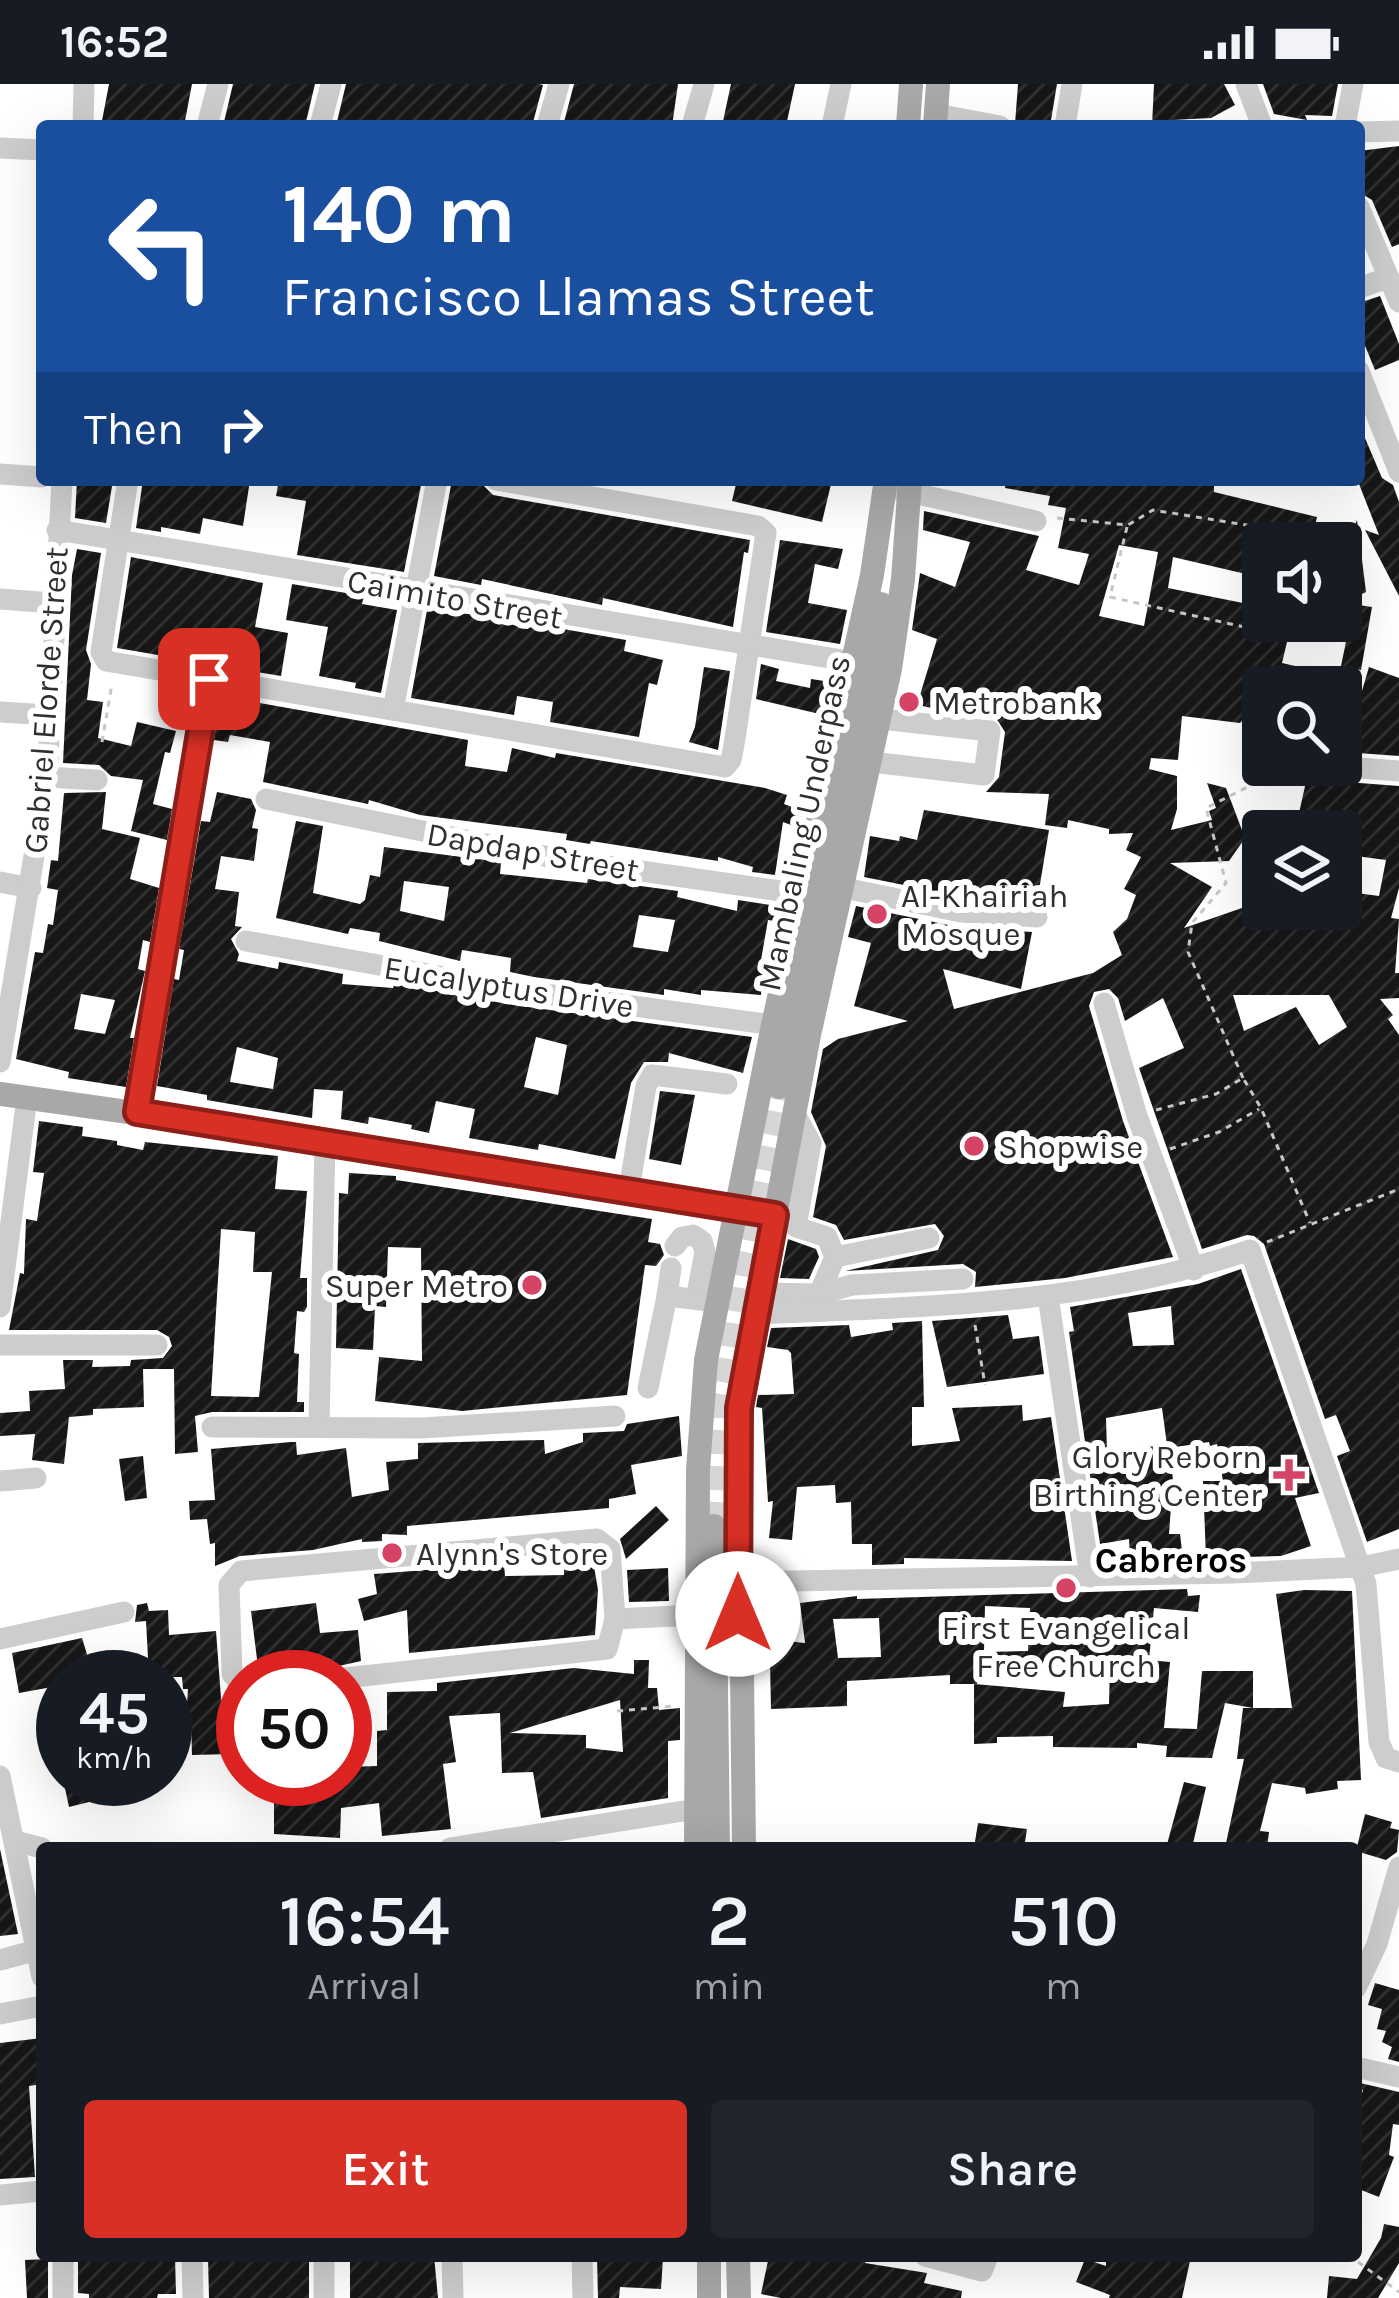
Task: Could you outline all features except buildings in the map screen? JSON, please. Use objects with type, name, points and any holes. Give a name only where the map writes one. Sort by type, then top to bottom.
[{"type":"main road","points":[[935,120],[938,84]]},
{"type":"main road","points":[[906,86],[908,120]]},
{"type":"main road","points":[[696,1842],[695,1615],[707,1301],[735,1208],[772,1025],[897,486]]},
{"type":"main road","points":[[744,1842],[739,1408],[757,1303],[785,1221],[794,1112],[844,888],[888,720],[903,579],[897,486]]},
{"type":"main road","name":"Mambaling Underpass","points":[[779,1088],[871,670],[897,486]]},
{"type":"main road","points":[[0,1094],[325,1140],[735,1208],[785,1221]]},
{"type":"main road","points":[[714,1526],[718,1842]]},
{"type":"main road","points":[[709,2262],[709,2298]]},
{"type":"main road","points":[[738,2262],[739,2298]]},
{"type":"street","points":[[83,120],[84,84]]},
{"type":"street","points":[[209,120],[218,84]]},
{"type":"street","points":[[322,120],[331,84]]},
{"type":"street","points":[[549,120],[559,84]]},
{"type":"street","points":[[694,120],[704,84]]},
{"type":"street","points":[[833,120],[841,84]]},
{"type":"street","points":[[1066,120],[1072,84]]},
{"type":"street","points":[[1246,84],[1260,120]]},
{"type":"street","points":[[1346,120],[1352,84]]},
{"type":"street","points":[[1365,132],[1399,131]]},
{"type":"street","points":[[0,148],[36,150]]},
{"type":"street","points":[[1365,220],[1390,269],[1399,302]]},
{"type":"street","points":[[1365,385],[1399,472]]},
{"type":"street","points":[[0,474],[36,477]]},
{"type":"street","name":"Gabriel Elorde Street","points":[[0,1061],[47,776],[61,486]]},
{"type":"street","points":[[127,486],[101,652],[111,663],[724,767],[731,760],[766,533],[758,526],[584,487]]},
{"type":"street","points":[[393,710],[436,486]]},
{"type":"street","points":[[905,486],[1036,521]]},
{"type":"street","name":"Caimito Street","points":[[57,530],[854,662]]},
{"type":"street","points":[[0,599],[53,603]]},
{"type":"street","points":[[137,1112],[209,679]]},
{"type":"street","points":[[0,712],[49,715]]},
{"type":"street","points":[[878,763],[984,775],[990,731],[888,720]]},
{"type":"street","points":[[1362,768],[1399,771]]},
{"type":"street","points":[[47,776],[97,780]]},
{"type":"street","name":"Dapdap Street","points":[[266,799],[564,860],[802,894]]},
{"type":"street","points":[[0,882],[31,888]]},
{"type":"street","points":[[844,888],[962,912],[1037,917]]},
{"type":"street","name":"Eucalyptus Drive","points":[[246,941],[516,990],[772,1025]]},
{"type":"street","points":[[1104,1003],[1137,1116],[1194,1270]]},
{"type":"street","points":[[629,1190],[646,1086],[652,1075],[727,1084]]},
{"type":"street","points":[[0,1307],[4,1239],[27,1097]]},
{"type":"street","points":[[319,1426],[325,1140]]},
{"type":"street","points":[[785,1221],[827,1237],[835,1257],[819,1294]]},
{"type":"street","points":[[648,1388],[673,1257],[682,1237],[693,1235],[703,1241],[707,1301],[667,1296]]},
{"type":"street","points":[[835,1257],[929,1238]]},
{"type":"street","points":[[757,1303],[971,1305],[1194,1270],[1250,1250],[1361,1567],[1372,1613],[1379,1742],[1386,1758],[1399,1762]]},
{"type":"street","points":[[757,1303],[853,1285],[963,1279]]},
{"type":"street","points":[[1048,1296],[1090,1576]]},
{"type":"street","points":[[0,1345],[157,1345]]},
{"type":"street","points":[[212,1427],[422,1427],[615,1416]]},
{"type":"street","points":[[0,1481],[36,1478]]},
{"type":"street","points":[[231,1650],[229,1586],[241,1571],[597,1539],[610,1549],[615,1618],[608,1649],[372,1675]]},
{"type":"street","points":[[738,1582],[1361,1567],[1399,1559]]},
{"type":"street","points":[[0,1639],[124,1612]]},
{"type":"street","points":[[615,1618],[695,1615]]},
{"type":"street","points":[[1375,1654],[1399,1656]]},
{"type":"street","points":[[0,1776],[36,1945]]},
{"type":"street","points":[[488,1842],[696,1809]]},
{"type":"street","points":[[15,1841],[36,1846]]},
{"type":"street","points":[[1362,1975],[1377,1944],[1399,1867]]},
{"type":"street","points":[[1377,1944],[1399,1953]]},
{"type":"street","points":[[0,1960],[36,1950]]},
{"type":"street","points":[[0,2014],[36,2007]]},
{"type":"street","points":[[1362,2069],[1399,2078]]},
{"type":"street","points":[[0,2195],[36,2192]]},
{"type":"street","points":[[63,2262],[63,2298]]},
{"type":"street","points":[[192,2262],[193,2298]]},
{"type":"street","points":[[324,2262],[325,2298]]},
{"type":"street","points":[[452,2262],[453,2298]]},
{"type":"street","points":[[583,2262],[583,2298]]},
{"type":"street","points":[[946,2262],[982,2272],[986,2262]]},
{"type":"path","points":[[1036,521],[1056,518],[1128,526],[1153,510],[1242,524]]},
{"type":"path","points":[[1128,526],[1110,597],[1242,627]]},
{"type":"path","points":[[102,742],[111,663]]},
{"type":"path","points":[[1249,786],[1206,808],[1226,883],[1192,923],[1188,952],[1310,1223]]},
{"type":"path","points":[[1137,1116],[1216,1094],[1244,1078]]},
{"type":"path","points":[[1152,1155],[1219,1132],[1261,1108]]},
{"type":"path","points":[[1250,1250],[1399,1190]]},
{"type":"path","points":[[971,1305],[986,1385]]},
{"type":"path","points":[[617,1711],[694,1704]]},
{"type":"path","points":[[1358,2262],[1399,2292]]},
{"type":"tunnel","points":[[714,1526],[721,1402],[779,1087]]},
{"type":"place","name":"Metrobank","points":[[909,702]]},
{"type":"place","name":"Al-Khairiah Mosque","points":[[877,914]]},
{"type":"place","name":"Shopwise","points":[[974,1146]]},
{"type":"place","name":"Super Metro","points":[[532,1285]]},
{"type":"place","name":"Glory Reborn Birthing Center","points":[[1289,1475]]},
{"type":"place","name":"Alynn's Store","points":[[392,1553]]},
{"type":"place","name":"First Evangelical Free Church","points":[[1066,1588]]},
{"type":"district","name":"Cabreros","points":[[1171,1559]]},
{"type":"route","points":[[209,679],[137,1112],[775,1215],[739,1408],[738,1614]]}]
